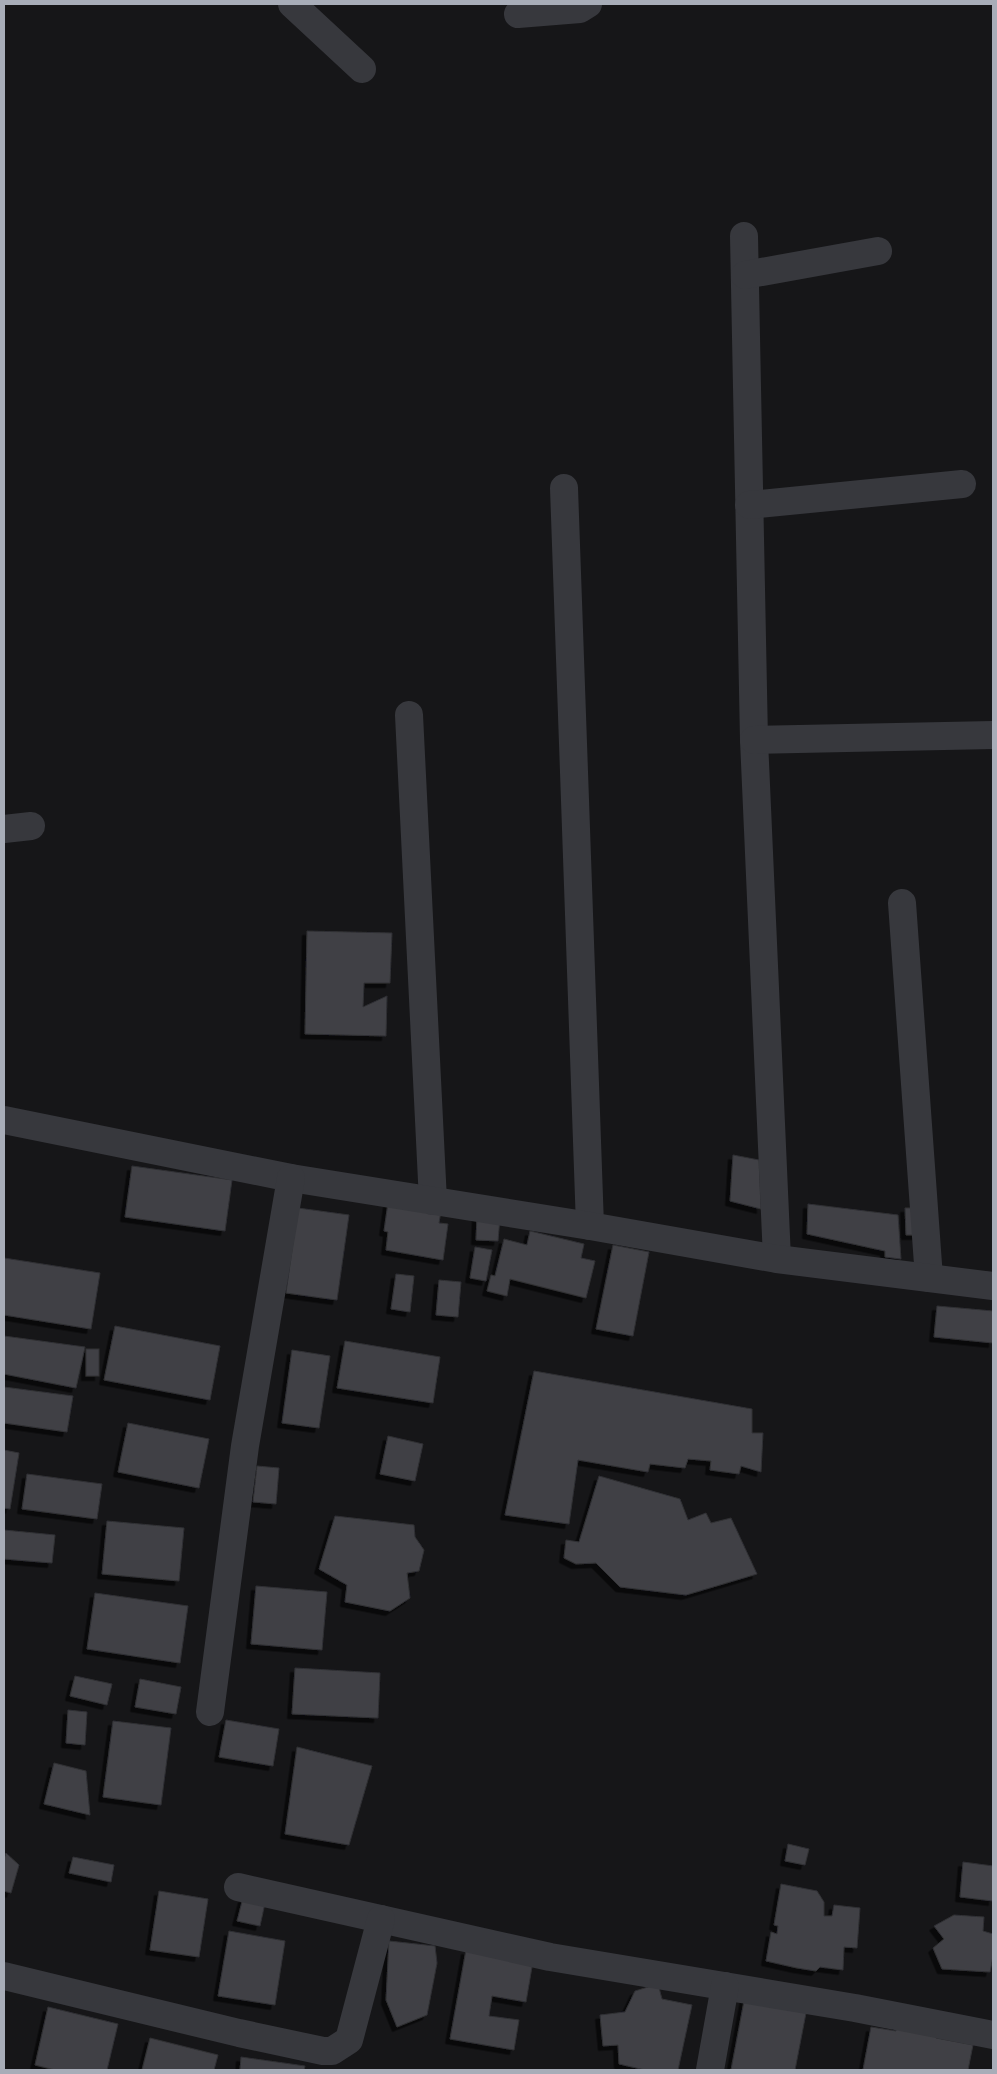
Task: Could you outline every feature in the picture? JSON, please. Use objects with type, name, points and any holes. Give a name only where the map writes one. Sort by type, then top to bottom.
[{"type":"street","points":[[292,4],[362,69]]},
{"type":"street","points":[[518,14],[580,9],[588,4]]},
{"type":"street","points":[[744,236],[754,740],[777,1259]]},
{"type":"street","points":[[744,275],[878,251]]},
{"type":"street","points":[[749,505],[962,484]]},
{"type":"street","points":[[564,488],[590,1226]]},
{"type":"street","points":[[409,715],[433,1201]]},
{"type":"street","points":[[754,740],[993,735]]},
{"type":"street","points":[[4,829],[32,826]]},
{"type":"street","points":[[902,903],[929,1278]]},
{"type":"street","points":[[4,1120],[291,1178],[590,1226],[777,1259],[993,1286]]},
{"type":"street","points":[[210,1712],[245,1446],[291,1178]]},
{"type":"street","points":[[238,1888],[550,1957],[855,2008],[993,2035]]},
{"type":"street","points":[[4,1976],[239,2034],[323,2051],[332,2051],[349,2040],[381,1919]]},
{"type":"street","points":[[710,2070],[725,1986]]},
{"type":"building","points":[[307,931],[392,933],[390,983],[364,983],[363,1007],[387,996],[386,1036],[305,1034]]},
{"type":"building","points":[[733,1155],[759,1160],[761,1209],[730,1201]]},
{"type":"building","points":[[132,1166],[232,1180],[225,1231],[125,1217]]},
{"type":"building","points":[[388,1203],[441,1211],[439,1223],[448,1224],[443,1260],[386,1250],[388,1232],[384,1231]]},
{"type":"building","points":[[808,1204],[898,1215],[901,1259],[885,1257],[885,1251],[807,1234]]},
{"type":"building","points":[[298,1208],[349,1215],[337,1300],[286,1293]]},
{"type":"building","points":[[905,1208],[923,1208],[923,1235],[906,1235]]},
{"type":"building","points":[[477,1215],[500,1217],[498,1241],[476,1240]]},
{"type":"building","points":[[530,1231],[584,1244],[581,1258],[595,1261],[586,1298],[510,1279],[507,1296],[487,1291],[491,1275],[495,1276],[504,1239],[527,1245]]},
{"type":"building","points":[[613,1245],[649,1252],[633,1336],[596,1329]]},
{"type":"building","points":[[475,1247],[492,1250],[486,1281],[470,1278]]},
{"type":"building","points":[[4,1258],[100,1273],[91,1329],[4,1315]]},
{"type":"building","points":[[396,1274],[414,1276],[410,1312],[391,1309]]},
{"type":"building","points":[[439,1280],[461,1282],[458,1317],[436,1315]]},
{"type":"building","points":[[937,1306],[993,1311],[993,1343],[934,1337]]},
{"type":"building","points":[[115,1326],[220,1346],[210,1400],[104,1380]]},
{"type":"building","points":[[4,1336],[85,1347],[76,1388],[4,1374]]},
{"type":"building","points":[[345,1341],[440,1357],[433,1403],[337,1388]]},
{"type":"building","points":[[86,1349],[99,1349],[99,1376],[86,1376]]},
{"type":"building","points":[[292,1350],[330,1356],[319,1428],[282,1423]]},
{"type":"building","points":[[534,1371],[752,1409],[752,1433],[763,1433],[761,1472],[741,1466],[739,1474],[710,1470],[711,1461],[688,1459],[685,1468],[650,1464],[648,1472],[578,1460],[569,1524],[505,1515]]},
{"type":"building","points":[[4,1387],[73,1396],[67,1432],[4,1423]]},
{"type":"building","points":[[128,1423],[209,1439],[199,1488],[118,1472]]},
{"type":"building","points":[[388,1436],[423,1444],[415,1481],[380,1474]]},
{"type":"building","points":[[4,1450],[19,1453],[10,1509],[4,1508]]},
{"type":"building","points":[[257,1466],[279,1468],[276,1504],[253,1502]]},
{"type":"building","points":[[27,1474],[102,1484],[97,1519],[22,1509]]},
{"type":"building","points":[[599,1476],[680,1499],[688,1520],[706,1513],[711,1523],[731,1518],[757,1574],[686,1595],[620,1587],[596,1563],[576,1564],[564,1558],[566,1540],[579,1542]]},
{"type":"building","points":[[335,1516],[414,1525],[415,1537],[424,1550],[419,1571],[407,1573],[410,1598],[390,1611],[345,1602],[347,1585],[319,1569]]},
{"type":"building","points":[[107,1521],[184,1528],[179,1581],[102,1574]]},
{"type":"building","points":[[4,1530],[55,1535],[52,1563],[4,1559]]},
{"type":"building","points":[[256,1586],[327,1592],[322,1650],[251,1644]]},
{"type":"building","points":[[95,1593],[188,1606],[180,1663],[87,1649]]},
{"type":"building","points":[[295,1668],[380,1673],[378,1718],[292,1714]]},
{"type":"building","points":[[75,1676],[112,1684],[107,1705],[70,1696]]},
{"type":"building","points":[[140,1679],[181,1687],[176,1714],[135,1707]]},
{"type":"building","points":[[68,1710],[87,1712],[85,1745],[66,1743]]},
{"type":"building","points":[[226,1720],[279,1729],[273,1766],[219,1757]]},
{"type":"building","points":[[113,1721],[171,1728],[161,1805],[103,1797]]},
{"type":"building","points":[[297,1747],[372,1766],[349,1845],[285,1834]]},
{"type":"building","points":[[54,1763],[86,1771],[90,1815],[44,1804]]},
{"type":"building","points":[[788,1844],[809,1849],[805,1865],[785,1861]]},
{"type":"building","points":[[6,1853],[19,1865],[11,1893],[4,1891],[4,1859]]},
{"type":"building","points":[[73,1857],[114,1865],[111,1882],[69,1873]]},
{"type":"building","points":[[963,1862],[993,1866],[993,1901],[960,1897]]},
{"type":"building","points":[[781,1884],[817,1891],[824,1902],[824,1916],[832,1916],[834,1905],[860,1908],[857,1948],[844,1947],[843,1970],[820,1967],[816,1971],[766,1961],[771,1932],[777,1934],[778,1926],[774,1925]]},
{"type":"building","points":[[159,1891],[208,1899],[199,1957],[150,1950]]},
{"type":"building","points":[[243,1898],[265,1903],[260,1926],[237,1921]]},
{"type":"building","points":[[954,1915],[984,1917],[983,1931],[993,1934],[993,1956],[990,1972],[942,1969],[933,1948],[944,1939],[934,1926]]},
{"type":"building","points":[[229,1931],[285,1941],[275,2005],[218,1996]]},
{"type":"building","points":[[389,1941],[435,1946],[437,1963],[427,2015],[397,2027],[386,2000]]},
{"type":"building","points":[[466,1950],[533,1961],[526,2002],[492,1996],[489,2016],[519,2020],[514,2050],[450,2039]]},
{"type":"building","points":[[658,1984],[662,1999],[692,2005],[678,2070],[645,2070],[619,2064],[618,2045],[603,2046],[600,2015],[625,2012],[635,1991]]},
{"type":"building","points":[[745,1996],[807,2008],[795,2070],[731,2070]]},
{"type":"building","points":[[48,2007],[118,2024],[107,2070],[55,2070],[35,2065]]},
{"type":"building","points":[[897,2023],[937,2029],[936,2038],[973,2045],[968,2070],[863,2070],[871,2027],[896,2031]]},
{"type":"building","points":[[150,2038],[218,2055],[214,2070],[142,2070]]},
{"type":"building","points":[[241,2057],[305,2066],[304,2070],[240,2070]]}]
